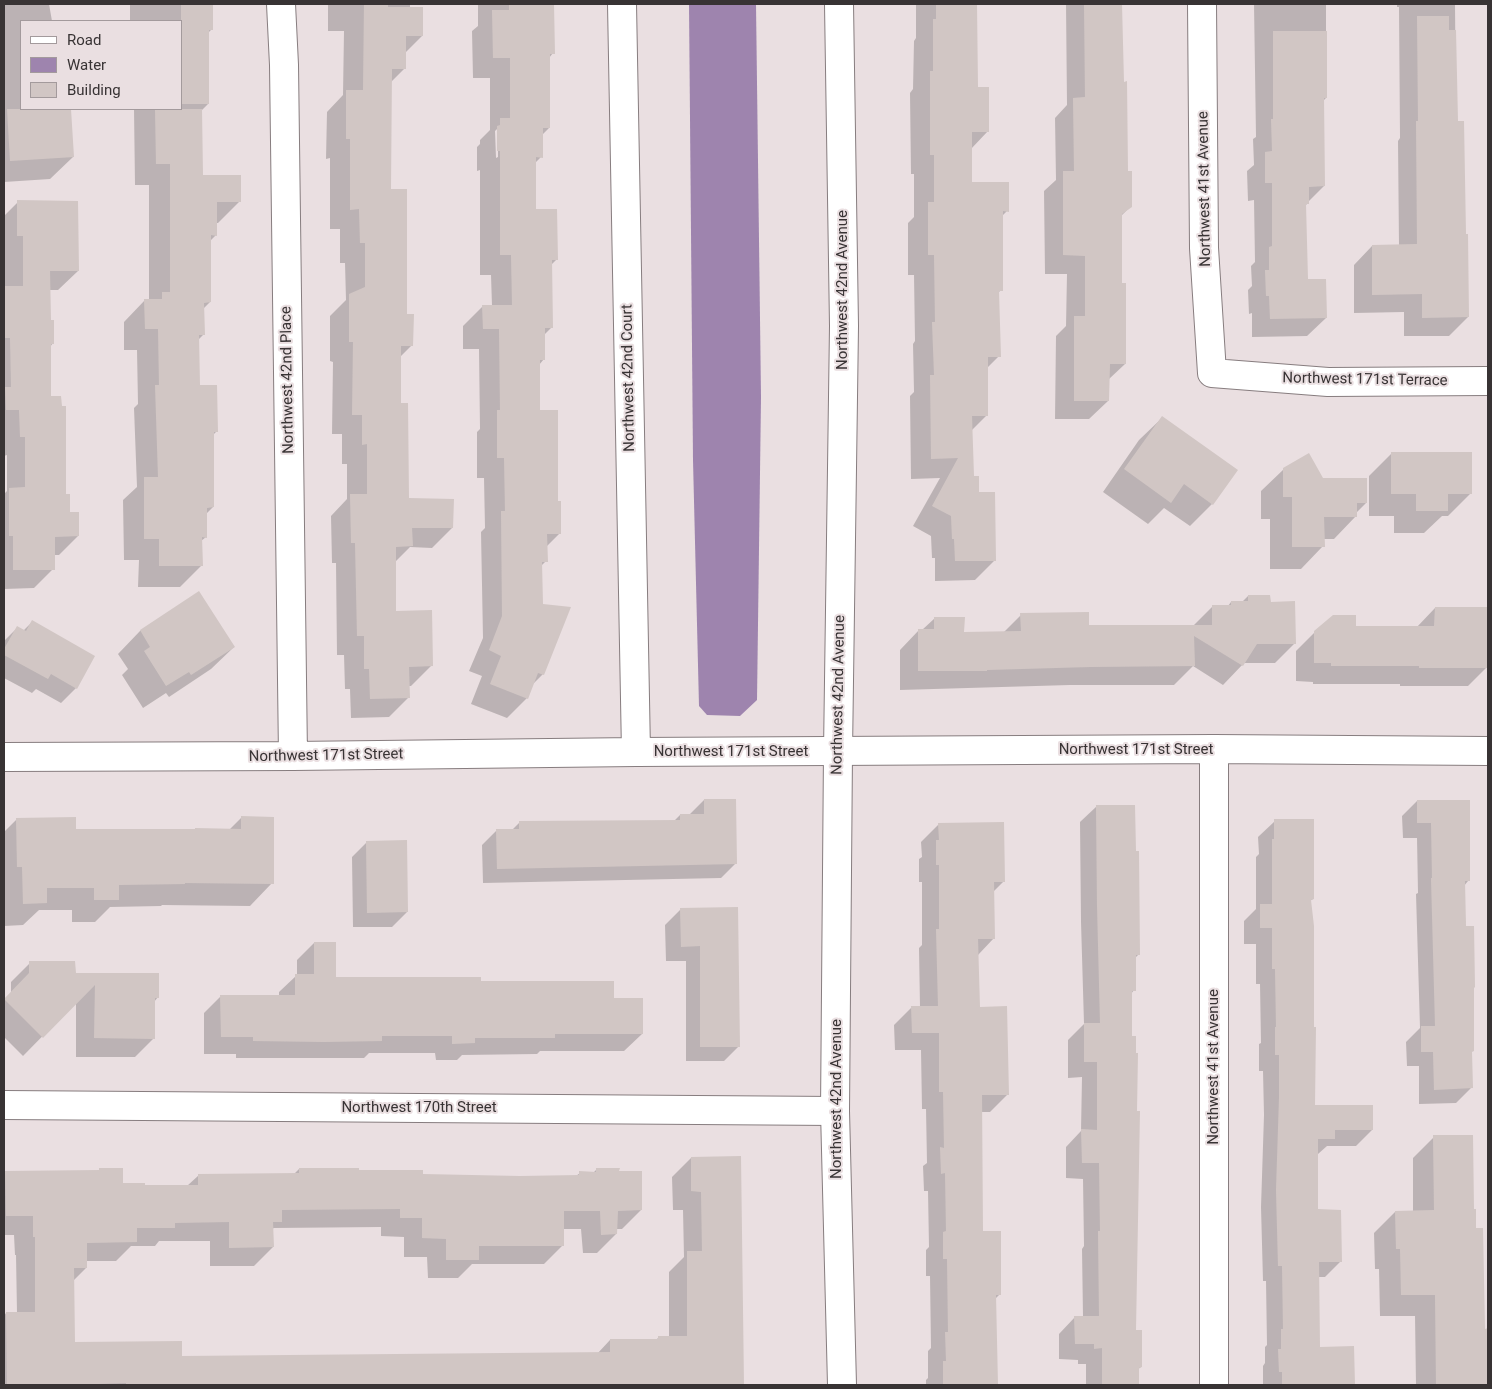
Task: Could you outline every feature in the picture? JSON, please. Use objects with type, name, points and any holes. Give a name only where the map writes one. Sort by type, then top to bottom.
[{"type":"street","name":"Northwest 42nd Place","points":[[281,4],[284,65],[293,756]]},
{"type":"street","name":"Northwest 42nd Court","points":[[622,4],[636,752]]},
{"type":"street","name":"Northwest 42nd Avenue","points":[[839,4],[844,326],[835,1111],[842,1385]]},
{"type":"street","name":"Northwest 41st Avenue","points":[[1202,4],[1204,248],[1212,374]]},
{"type":"street","name":"Northwest 171st Terrace","points":[[1212,374],[1328,382],[1488,381]]},
{"type":"street","name":"Northwest 171st Street","points":[[4,757],[1214,749],[1488,751]]},
{"type":"street","name":"Northwest 41st Avenue","points":[[1214,749],[1214,1385]]},
{"type":"street","name":"Northwest 170th Street","points":[[4,1105],[835,1111]]},
{"type":"water","points":[[689,4],[756,4],[761,397],[757,700],[740,716],[707,715],[699,706],[693,460]]},
{"type":"building","points":[[181,4],[213,4],[213,30],[209,30],[209,104],[182,104]]},
{"type":"building","points":[[364,4],[388,4],[388,7],[423,7],[423,36],[406,36],[406,69],[392,69],[391,189],[407,189],[407,314],[414,314],[413,346],[401,346],[401,403],[408,403],[409,498],[454,499],[453,528],[412,528],[413,546],[396,547],[396,611],[432,610],[433,666],[409,667],[410,698],[370,699],[369,669],[364,669],[364,636],[357,636],[355,543],[351,543],[350,494],[367,494],[367,444],[362,445],[362,415],[352,415],[353,342],[349,342],[349,294],[365,287],[365,243],[360,243],[359,209],[350,210],[350,139],[346,139],[346,90],[363,90]]},
{"type":"building","points":[[554,4],[555,54],[550,54],[550,128],[543,128],[543,158],[536,157],[536,209],[557,209],[558,260],[552,260],[553,328],[545,328],[545,360],[540,360],[540,410],[558,410],[558,501],[561,501],[561,534],[547,534],[548,562],[542,562],[543,604],[571,607],[544,675],[538,673],[528,699],[490,684],[501,656],[489,650],[502,616],[501,511],[505,511],[504,458],[497,458],[497,410],[500,410],[499,329],[483,329],[482,305],[512,305],[511,255],[500,255],[500,151],[497,151],[497,126],[500,125],[500,118],[510,118],[510,58],[493,58],[492,10],[509,10],[509,5]]},
{"type":"building","points":[[936,4],[977,4],[978,87],[989,87],[989,132],[972,132],[972,182],[1009,182],[1009,212],[1003,211],[1003,291],[999,291],[1001,357],[988,357],[988,416],[972,416],[974,476],[979,476],[979,492],[995,492],[996,561],[955,561],[951,516],[932,506],[958,458],[931,459],[930,375],[934,375],[932,322],[935,322],[934,255],[928,255],[928,202],[934,202],[934,155],[930,155],[930,71],[933,71],[933,19],[936,19]]},
{"type":"building","points":[[1084,4],[1122,4],[1124,82],[1127,81],[1128,171],[1132,171],[1132,207],[1122,214],[1122,283],[1126,283],[1126,364],[1110,364],[1109,401],[1074,401],[1074,316],[1085,316],[1085,256],[1063,255],[1063,171],[1074,171],[1073,98],[1085,97]]},
{"type":"building","points":[[1417,16],[1449,16],[1449,30],[1456,30],[1458,121],[1464,121],[1469,317],[1422,318],[1422,294],[1372,295],[1372,245],[1417,244]]},
{"type":"building","points":[[1273,31],[1327,31],[1327,98],[1324,98],[1325,186],[1309,187],[1309,204],[1306,204],[1308,279],[1326,279],[1327,318],[1270,319],[1269,296],[1266,296],[1265,270],[1269,270],[1269,247],[1272,246],[1272,183],[1265,183],[1265,152],[1272,151]]},
{"type":"building","points":[[7,109],[71,110],[74,157],[10,161]]},
{"type":"building","points":[[202,109],[203,175],[241,175],[241,202],[217,202],[217,236],[211,235],[211,302],[204,303],[205,335],[199,335],[200,385],[217,385],[218,432],[214,432],[214,507],[207,508],[207,538],[202,537],[203,566],[159,566],[159,539],[144,539],[144,477],[158,477],[155,385],[159,385],[158,329],[145,329],[144,299],[162,299],[162,292],[170,292],[170,164],[156,164],[155,110]]},
{"type":"building","points":[[17,200],[78,201],[79,271],[50,271],[51,320],[54,320],[54,344],[51,344],[51,396],[61,396],[62,406],[66,406],[66,494],[70,494],[70,512],[79,512],[79,536],[55,537],[55,570],[13,570],[13,536],[9,536],[9,488],[25,487],[25,437],[20,437],[19,410],[6,410],[5,387],[11,387],[10,338],[4,338],[4,286],[23,286],[23,236],[17,236]]},
{"type":"building","points":[[1162,416],[1238,470],[1213,505],[1184,484],[1171,503],[1124,469]]},
{"type":"building","points":[[1391,452],[1472,452],[1472,494],[1448,494],[1448,511],[1416,511],[1416,494],[1391,494]]},
{"type":"building","points":[[1309,453],[1323,478],[1367,478],[1367,503],[1357,503],[1357,517],[1324,517],[1325,547],[1292,547],[1292,497],[1283,497],[1283,468]]},
{"type":"building","points":[[199,591],[235,647],[191,675],[189,672],[166,686],[144,651],[150,647],[140,630]]},
{"type":"building","points":[[1248,595],[1270,595],[1271,602],[1295,601],[1296,644],[1257,644],[1243,666],[1194,636],[1195,666],[918,671],[918,629],[934,629],[934,617],[965,617],[964,632],[1021,631],[1020,613],[1089,612],[1089,625],[1212,625],[1212,605],[1231,605],[1231,601],[1248,601]]},
{"type":"building","points":[[1435,607],[1488,607],[1488,668],[1331,666],[1331,663],[1314,663],[1314,631],[1333,615],[1356,615],[1356,626],[1434,626]]},
{"type":"building","points":[[32,620],[95,656],[77,689],[51,674],[48,679],[4,655],[4,649],[17,626],[26,631]]},
{"type":"building","points":[[704,799],[736,799],[737,864],[497,869],[496,829],[519,829],[519,821],[680,820],[680,814],[704,814]]},
{"type":"building","points":[[1417,800],[1470,800],[1470,881],[1465,881],[1466,926],[1474,926],[1473,1088],[1434,1090],[1433,1052],[1421,1052],[1421,1026],[1435,1026],[1431,823],[1417,823]]},
{"type":"building","points":[[1096,805],[1135,805],[1136,851],[1139,851],[1140,955],[1136,955],[1136,991],[1132,991],[1132,1036],[1136,1036],[1136,1053],[1138,1053],[1137,1111],[1140,1111],[1136,1330],[1142,1330],[1142,1367],[1139,1368],[1139,1385],[1102,1385],[1102,1348],[1094,1349],[1094,1344],[1075,1344],[1074,1316],[1099,1316],[1099,1163],[1082,1163],[1081,1129],[1097,1130],[1097,1062],[1084,1062],[1084,1023],[1100,1023]]},
{"type":"building","points":[[241,816],[274,817],[274,884],[185,883],[119,885],[119,900],[94,900],[94,888],[47,888],[47,903],[23,904],[22,867],[17,867],[16,818],[76,817],[76,829],[241,829]]},
{"type":"building","points":[[1274,819],[1314,819],[1314,899],[1311,900],[1314,926],[1314,1027],[1316,1027],[1315,1105],[1373,1105],[1373,1130],[1335,1130],[1335,1139],[1318,1139],[1318,1209],[1341,1210],[1342,1262],[1319,1262],[1320,1347],[1354,1346],[1355,1385],[1282,1385],[1282,1372],[1279,1372],[1278,1349],[1281,1349],[1281,1329],[1283,1329],[1282,1266],[1278,1266],[1276,1190],[1279,1055],[1275,1055],[1275,969],[1272,969],[1272,928],[1260,928],[1260,904],[1272,904],[1272,839],[1274,839]]},
{"type":"building","points":[[1004,822],[1005,882],[994,882],[995,939],[978,939],[980,1007],[1007,1006],[1009,1095],[982,1095],[983,1231],[1001,1231],[1001,1295],[996,1295],[998,1385],[943,1385],[943,1361],[946,1361],[945,1332],[948,1332],[947,1259],[943,1259],[943,1232],[946,1231],[945,1173],[941,1174],[940,1147],[944,1148],[943,1092],[939,1092],[939,1033],[912,1033],[911,1006],[938,1006],[936,929],[939,929],[939,865],[936,865],[936,840],[939,840],[938,823]]},
{"type":"building","points":[[407,840],[408,912],[367,913],[366,841]]},
{"type":"building","points":[[738,907],[740,1047],[700,1047],[700,946],[681,947],[680,908]]},
{"type":"building","points":[[314,942],[336,942],[336,977],[481,977],[481,981],[614,981],[614,998],[643,998],[643,1034],[555,1034],[555,1038],[475,1038],[475,1043],[452,1044],[452,1036],[382,1036],[382,1041],[324,1042],[253,1041],[253,1037],[221,1037],[220,995],[295,995],[295,974],[314,974]]},
{"type":"building","points":[[29,961],[75,961],[76,973],[159,973],[159,998],[155,998],[155,1039],[94,1038],[95,985],[43,1038],[4,999],[29,973]]},
{"type":"building","points":[[1433,1135],[1473,1135],[1476,1228],[1483,1228],[1485,1329],[1488,1328],[1488,1385],[1436,1385],[1435,1295],[1401,1295],[1400,1249],[1396,1249],[1395,1211],[1434,1210]]},
{"type":"building","points":[[741,1156],[744,1385],[126,1385],[126,1383],[7,1385],[6,1312],[35,1312],[35,1237],[33,1237],[33,1216],[6,1216],[5,1171],[123,1168],[123,1183],[198,1185],[198,1174],[299,1173],[299,1168],[423,1170],[423,1174],[520,1176],[579,1175],[579,1171],[596,1172],[596,1168],[620,1168],[619,1171],[642,1171],[642,1210],[618,1211],[617,1234],[601,1235],[600,1211],[564,1211],[564,1246],[479,1246],[479,1260],[446,1260],[446,1239],[422,1238],[422,1218],[400,1218],[400,1209],[282,1210],[282,1222],[273,1222],[274,1247],[229,1248],[229,1222],[175,1223],[175,1228],[137,1228],[137,1242],[87,1243],[87,1268],[74,1268],[75,1342],[182,1341],[182,1356],[610,1352],[610,1339],[658,1339],[658,1336],[687,1336],[687,1251],[702,1251],[701,1192],[691,1191],[691,1157]]}]
